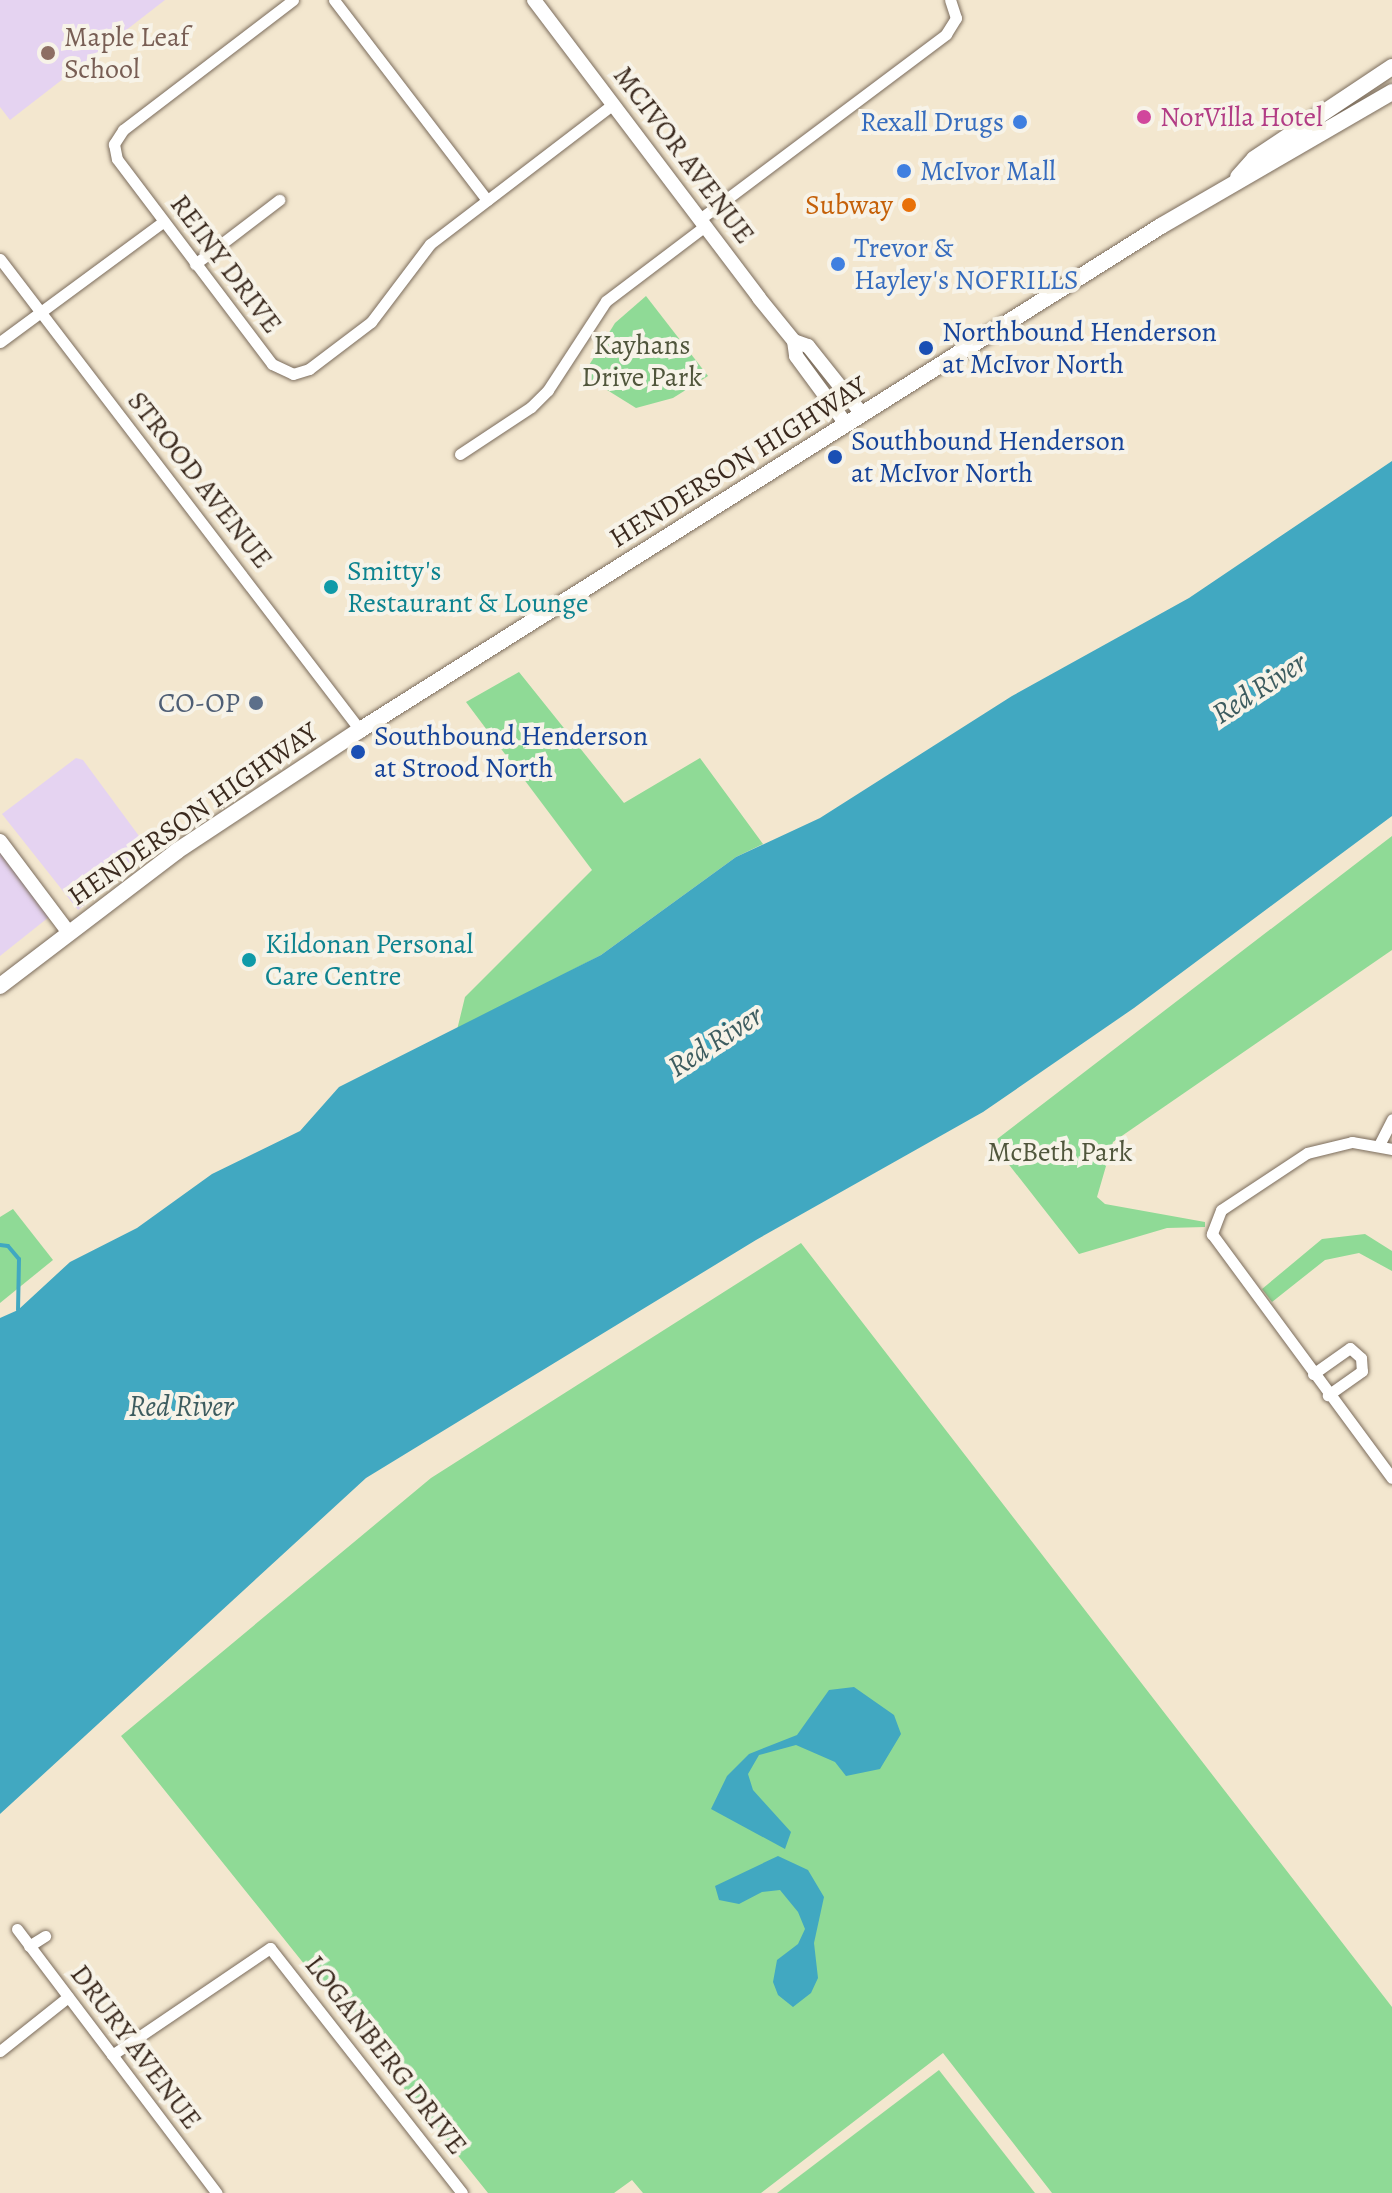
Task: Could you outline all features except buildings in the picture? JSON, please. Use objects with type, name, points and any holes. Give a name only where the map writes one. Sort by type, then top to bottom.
[{"type":"main road","name":"HENDERSON HIGHWAY","points":[[1234,181],[1254,159],[1392,67]]},
{"type":"main road","name":"HENDERSON HIGHWAY","points":[[0,986],[177,851],[360,730],[1234,181],[1275,164],[1392,92]]},
{"type":"street","name":"REINY DRIVE","points":[[293,0],[123,130],[114,144],[117,159],[272,364],[293,374],[309,369],[371,322],[430,244],[613,104]]},
{"type":"street","points":[[334,0],[487,200]]},
{"type":"street","name":"MCIVOR AVENUE","points":[[534,0],[794,341],[796,356],[846,424]]},
{"type":"street","points":[[460,454],[531,407],[548,390],[606,301],[946,34],[956,18],[950,0]]},
{"type":"street","points":[[195,264],[279,200]]},
{"type":"street","points":[[0,342],[163,222]]},
{"type":"street","name":"STROOD AVENUE","points":[[0,259],[360,730]]},
{"type":"street","name":"MCIVOR AVENUE","points":[[794,341],[808,346],[862,414]]},
{"type":"street","points":[[0,841],[69,933]]},
{"type":"street","points":[[1379,1145],[1392,1119]]},
{"type":"street","points":[[1392,1149],[1352,1142],[1307,1153],[1221,1210],[1213,1224],[1216,1242],[1392,1478]]},
{"type":"street","points":[[1313,1374],[1350,1348],[1361,1358],[1362,1371],[1328,1395]]},
{"type":"street","name":"DRURY AVENUE","points":[[17,1929],[217,2193]]},
{"type":"street","points":[[29,1946],[45,1936]]},
{"type":"street","name":"LOGANBERG DRIVE","points":[[112,2055],[270,1948],[462,2193]]},
{"type":"street","points":[[0,2051],[68,1997]]},
{"type":"shaded area","name":"Maple Leaf School","points":[[0,0],[165,0],[10,120],[0,107]]},
{"type":"shaded area","points":[[76,758],[83,760],[142,840],[138,843],[147,854],[78,910],[2,814]]},
{"type":"shaded area","points":[[0,852],[49,917],[0,956]]},
{"type":"green space","name":"Kayhans Drive Park","points":[[646,296],[708,376],[673,398],[636,408],[583,375],[615,323]]},
{"type":"green space","points":[[519,672],[624,803],[700,758],[763,844],[736,857],[601,955],[457,1030],[465,997],[592,870],[466,702]]},
{"type":"green space","name":"McBeth Park","points":[[1392,836],[1392,950],[1113,1142],[1097,1197],[1105,1204],[1205,1222],[1205,1227],[1167,1228],[1079,1254],[992,1143]]},
{"type":"green space","points":[[13,1209],[53,1260],[0,1303],[0,1217]]},
{"type":"green space","points":[[1365,1234],[1392,1251],[1392,1271],[1359,1253],[1325,1260],[1272,1302],[1262,1289],[1322,1239]]},
{"type":"green space","points":[[801,1243],[1392,2007],[1392,2193],[1052,2193],[943,2053],[761,2193],[643,2193],[632,2180],[614,2193],[488,2193],[121,1736],[431,1478]]},
{"type":"green space","points":[[939,2070],[1035,2193],[777,2193]]},
{"type":"water","name":"Red River","points":[[1392,461],[1392,816],[1134,1008],[983,1112],[756,1240],[366,1478],[0,1814],[0,1318],[18,1310],[70,1262],[137,1228],[212,1174],[300,1131],[339,1087],[601,955],[736,857],[820,818],[1012,696],[1189,598]]},
{"type":"water","points":[[854,1687],[894,1715],[901,1734],[880,1769],[846,1776],[835,1762],[796,1745],[759,1755],[748,1774],[753,1790],[791,1832],[785,1849],[711,1809],[727,1776],[749,1754],[797,1735],[829,1690]]},
{"type":"water","points":[[778,1856],[808,1870],[824,1897],[814,1943],[818,1978],[811,1993],[793,2007],[778,1995],[773,1982],[777,1960],[798,1944],[805,1929],[798,1912],[780,1890],[762,1892],[739,1904],[719,1900],[715,1886]]},
{"type":"waterway","points":[[0,1245],[8,1246],[19,1259],[18,1310]]},
{"type":"place","name":"Maple Leaf School","points":[[48,53]]},
{"type":"place","name":"NorVilla Hotel","points":[[1144,117]]},
{"type":"place","name":"Rexall Drugs","points":[[1020,122]]},
{"type":"place","name":"McIvor Mall","points":[[904,171]]},
{"type":"place","name":"Subway","points":[[909,205]]},
{"type":"place","name":"Trevor & Hayley's NOFRILLS","points":[[838,264]]},
{"type":"place","name":"Northbound Henderson at McIvor North","points":[[926,348]]},
{"type":"place","name":"Southbound Henderson at McIvor North","points":[[835,457]]},
{"type":"place","name":"Smitty's Restaurant & Lounge","points":[[331,587]]},
{"type":"place","name":"CO-OP","points":[[256,703]]},
{"type":"place","name":"Southbound Henderson at Strood North","points":[[358,752]]},
{"type":"place","name":"Kildonan Personal Care Centre","points":[[249,960]]}]
